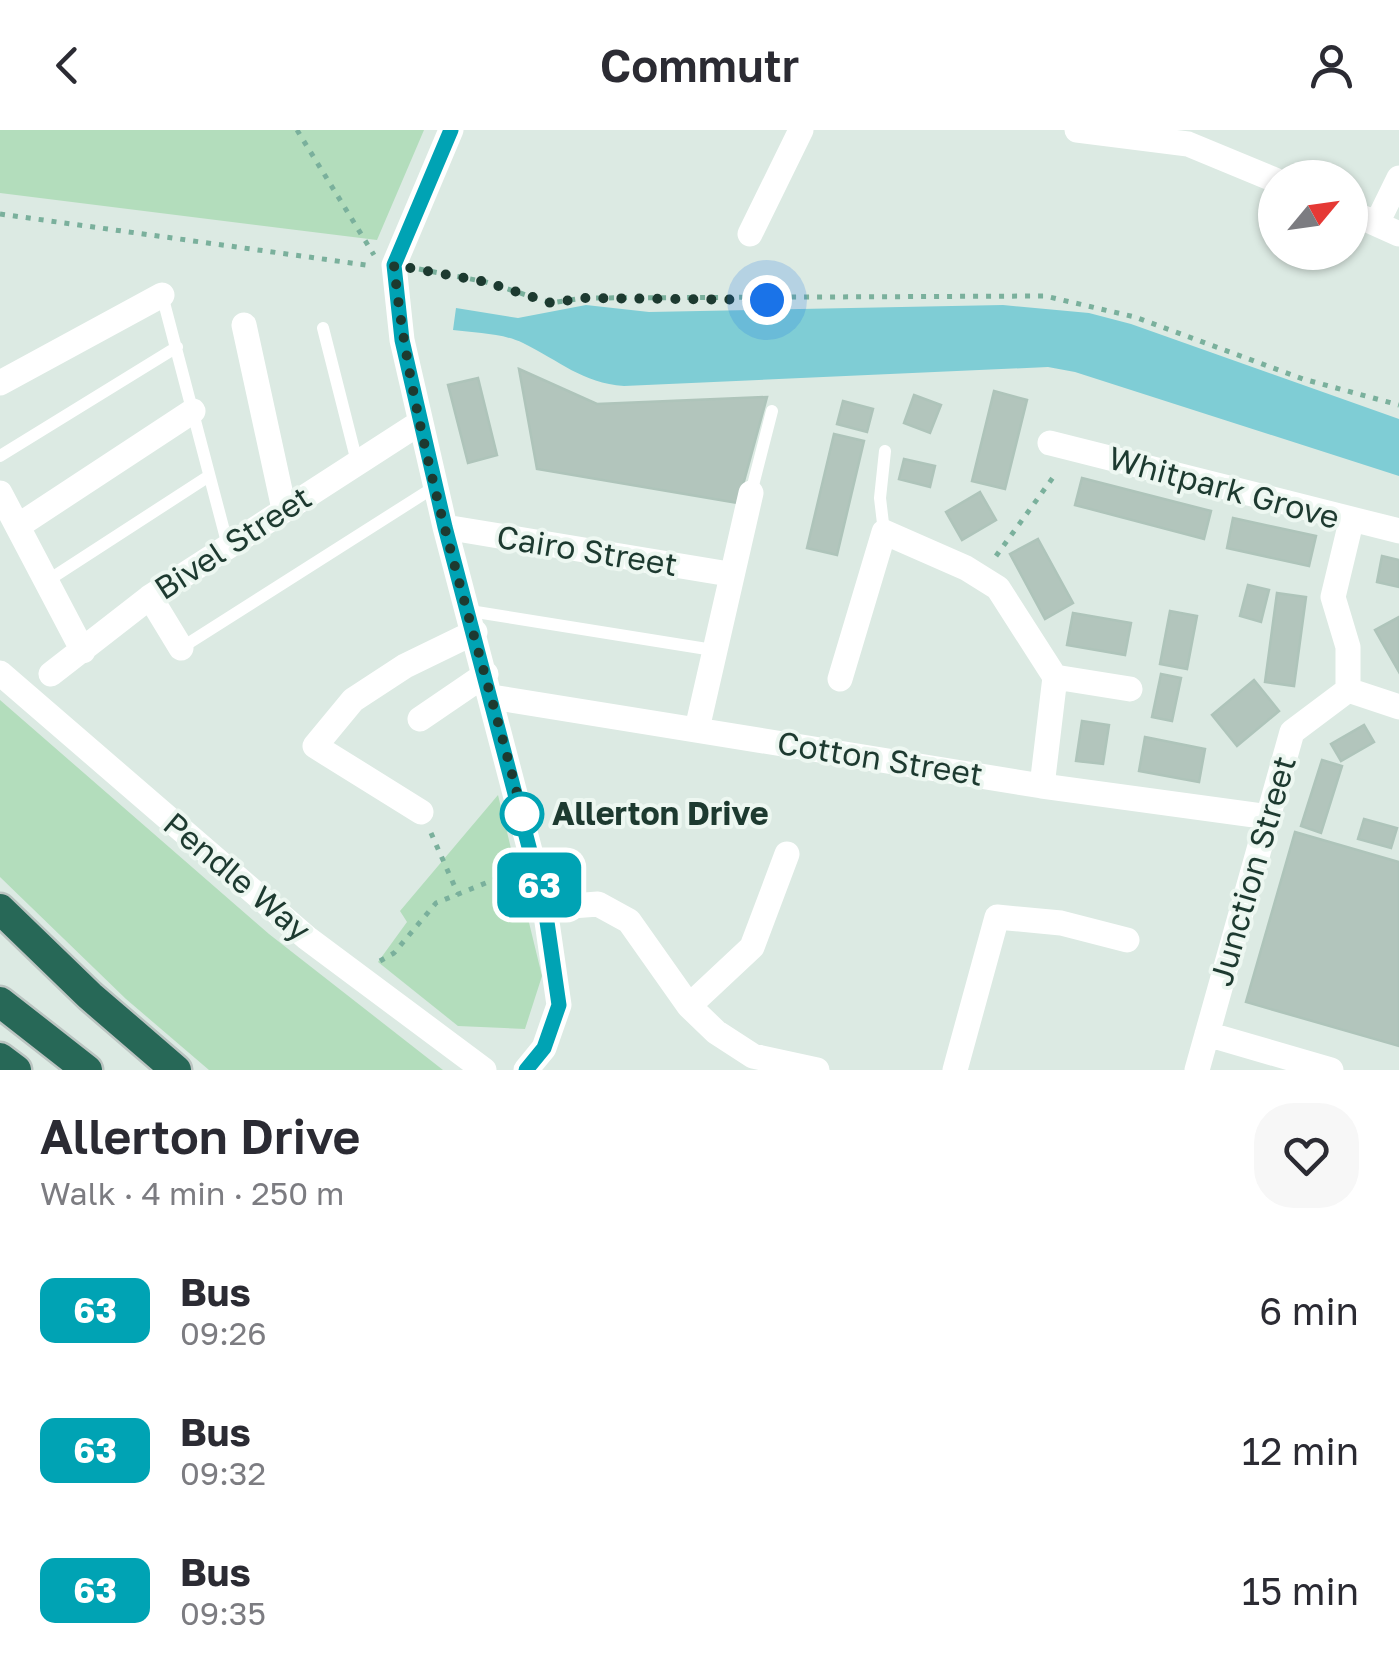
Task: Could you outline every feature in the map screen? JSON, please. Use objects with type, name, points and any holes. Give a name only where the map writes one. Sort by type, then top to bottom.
[{"type":"highway","points":[[0,909],[90,996],[176,1070]]},
{"type":"highway","points":[[0,1002],[87,1070]]},
{"type":"highway","points":[[0,1058],[16,1070]]},
{"type":"street","points":[[450,130],[394,265],[402,340],[445,527],[545,908],[559,1005],[544,1048],[526,1070]]},
{"type":"street","points":[[750,234],[802,130]]},
{"type":"street","points":[[1077,130],[1188,144],[1258,173]]},
{"type":"street","points":[[1388,228],[1399,178]]},
{"type":"street","points":[[0,384],[162,295]]},
{"type":"street","points":[[244,325],[284,509]]},
{"type":"street","points":[[18,526],[193,410]]},
{"type":"street","name":"Bivel Street","points":[[51,674],[150,597],[421,422]]},
{"type":"street","name":"Whitpark Grove","points":[[1061,446],[1399,531]]},
{"type":"street","points":[[0,493],[83,651]]},
{"type":"street","points":[[697,729],[750,493]]},
{"type":"street","points":[[1352,522],[1333,597],[1348,648],[1348,690],[1399,707]]},
{"type":"street","name":"Cairo Street","points":[[445,527],[729,574]]},
{"type":"street","points":[[840,679],[884,532],[980,577],[998,588],[1055,677],[1042,786]]},
{"type":"street","points":[[150,597],[181,648]]},
{"type":"street","points":[[421,812],[314,746],[354,700],[473,622]]},
{"type":"street","name":"Pendle Way","points":[[0,673],[307,938],[484,1070]]},
{"type":"street","points":[[1055,677],[1130,689]]},
{"type":"street","points":[[420,718],[489,685]]},
{"type":"street","name":"Cotton Street","points":[[489,685],[697,729],[1042,786],[1269,817]]},
{"type":"street","name":"Junction Street","points":[[1197,1070],[1292,732],[1348,690]]},
{"type":"street","points":[[689,1006],[752,947],[787,854]]},
{"type":"street","points":[[545,908],[598,904],[630,921],[689,1006],[716,1032],[754,1056],[816,1070]]},
{"type":"street","points":[[954,1070],[997,918],[1061,923],[1127,940]]},
{"type":"street","points":[[1206,1034],[1254,1059],[1331,1070]]},
{"type":"lane","points":[[162,295],[228,546]]},
{"type":"lane","points":[[323,328],[357,462]]},
{"type":"lane","points":[[0,456],[177,347]]},
{"type":"lane","points":[[750,493],[772,411]]},
{"type":"lane","points":[[884,532],[880,498],[885,451]]},
{"type":"lane","points":[[47,581],[210,476]]},
{"type":"lane","points":[[181,648],[436,486]]},
{"type":"lane","points":[[473,622],[713,650]]},
{"type":"path","points":[[0,214],[363,267],[381,266],[297,130]]},
{"type":"path","points":[[394,265],[486,282],[551,303],[584,298],[1046,296],[1135,316],[1303,380],[1399,405]]},
{"type":"path","points":[[980,577],[1061,446]]},
{"type":"path","points":[[421,812],[458,894]]},
{"type":"path","points":[[356,974],[394,953],[436,903],[534,864]]},
{"type":"green space","points":[[0,130],[424,130],[377,240],[0,193]]},
{"type":"green space","points":[[0,700],[269,934],[443,1070],[209,1070],[126,999],[0,877]]},
{"type":"green space","points":[[498,795],[542,976],[525,1029],[458,1026],[378,962],[407,922],[400,911]]},
{"type":"water","points":[[586,305],[649,312],[1003,305],[1089,313],[1131,324],[1399,419],[1399,476],[1075,372],[1048,367],[624,386],[583,376],[515,340],[453,330],[456,308],[518,318]]},
{"type":"building","points":[[519,369],[597,404],[767,397],[738,503],[537,469]]},
{"type":"building","points":[[478,378],[497,455],[468,463],[448,385]]},
{"type":"building","points":[[994,391],[1027,400],[1005,489],[972,481]]},
{"type":"building","points":[[914,395],[941,405],[930,433],[904,423]]},
{"type":"building","points":[[843,401],[873,409],[867,432],[837,424]]},
{"type":"building","points":[[834,434],[864,441],[837,555],[807,548]]},
{"type":"building","points":[[904,459],[935,466],[930,487],[899,479]]},
{"type":"building","points":[[1082,478],[1211,511],[1204,539],[1075,505]]},
{"type":"building","points":[[980,492],[996,520],[962,540],[946,512]]},
{"type":"building","points":[[1233,518],[1316,536],[1309,566],[1227,548]]},
{"type":"building","points":[[1038,539],[1073,603],[1045,619],[1010,554]]},
{"type":"building","points":[[1382,556],[1399,560],[1399,587],[1377,582]]},
{"type":"building","points":[[1248,585],[1269,590],[1261,622],[1240,616]]},
{"type":"building","points":[[1277,593],[1306,597],[1294,686],[1265,682]]},
{"type":"building","points":[[1170,611],[1197,616],[1187,669],[1160,664]]},
{"type":"building","points":[[1073,613],[1131,623],[1125,655],[1067,645]]},
{"type":"building","points":[[1399,617],[1399,672],[1375,630]]},
{"type":"building","points":[[1161,674],[1181,678],[1172,721],[1152,717]]},
{"type":"building","points":[[1254,680],[1279,711],[1237,746],[1212,715]]},
{"type":"building","points":[[1082,721],[1109,725],[1103,764],[1076,761]]},
{"type":"building","points":[[1364,725],[1374,742],[1341,761],[1331,744]]},
{"type":"building","points":[[1145,737],[1205,749],[1199,782],[1139,771]]},
{"type":"building","points":[[1322,760],[1342,766],[1321,833],[1301,826]]},
{"type":"building","points":[[1364,819],[1397,828],[1391,848],[1358,839]]},
{"type":"building","points":[[1295,832],[1399,862],[1399,1046],[1246,1002]]},
{"type":"bus line","name":"63","points":[[451,130],[394,265],[402,340],[445,527],[476,632],[545,908],[559,1005],[544,1048],[526,1070]]},
{"type":"place","name":"Allerton Drive","points":[[522,814]]},
{"type":"route","points":[[522,814],[526,829],[445,527],[402,340],[394,265],[486,282],[551,303],[584,298],[767,300]]}]
